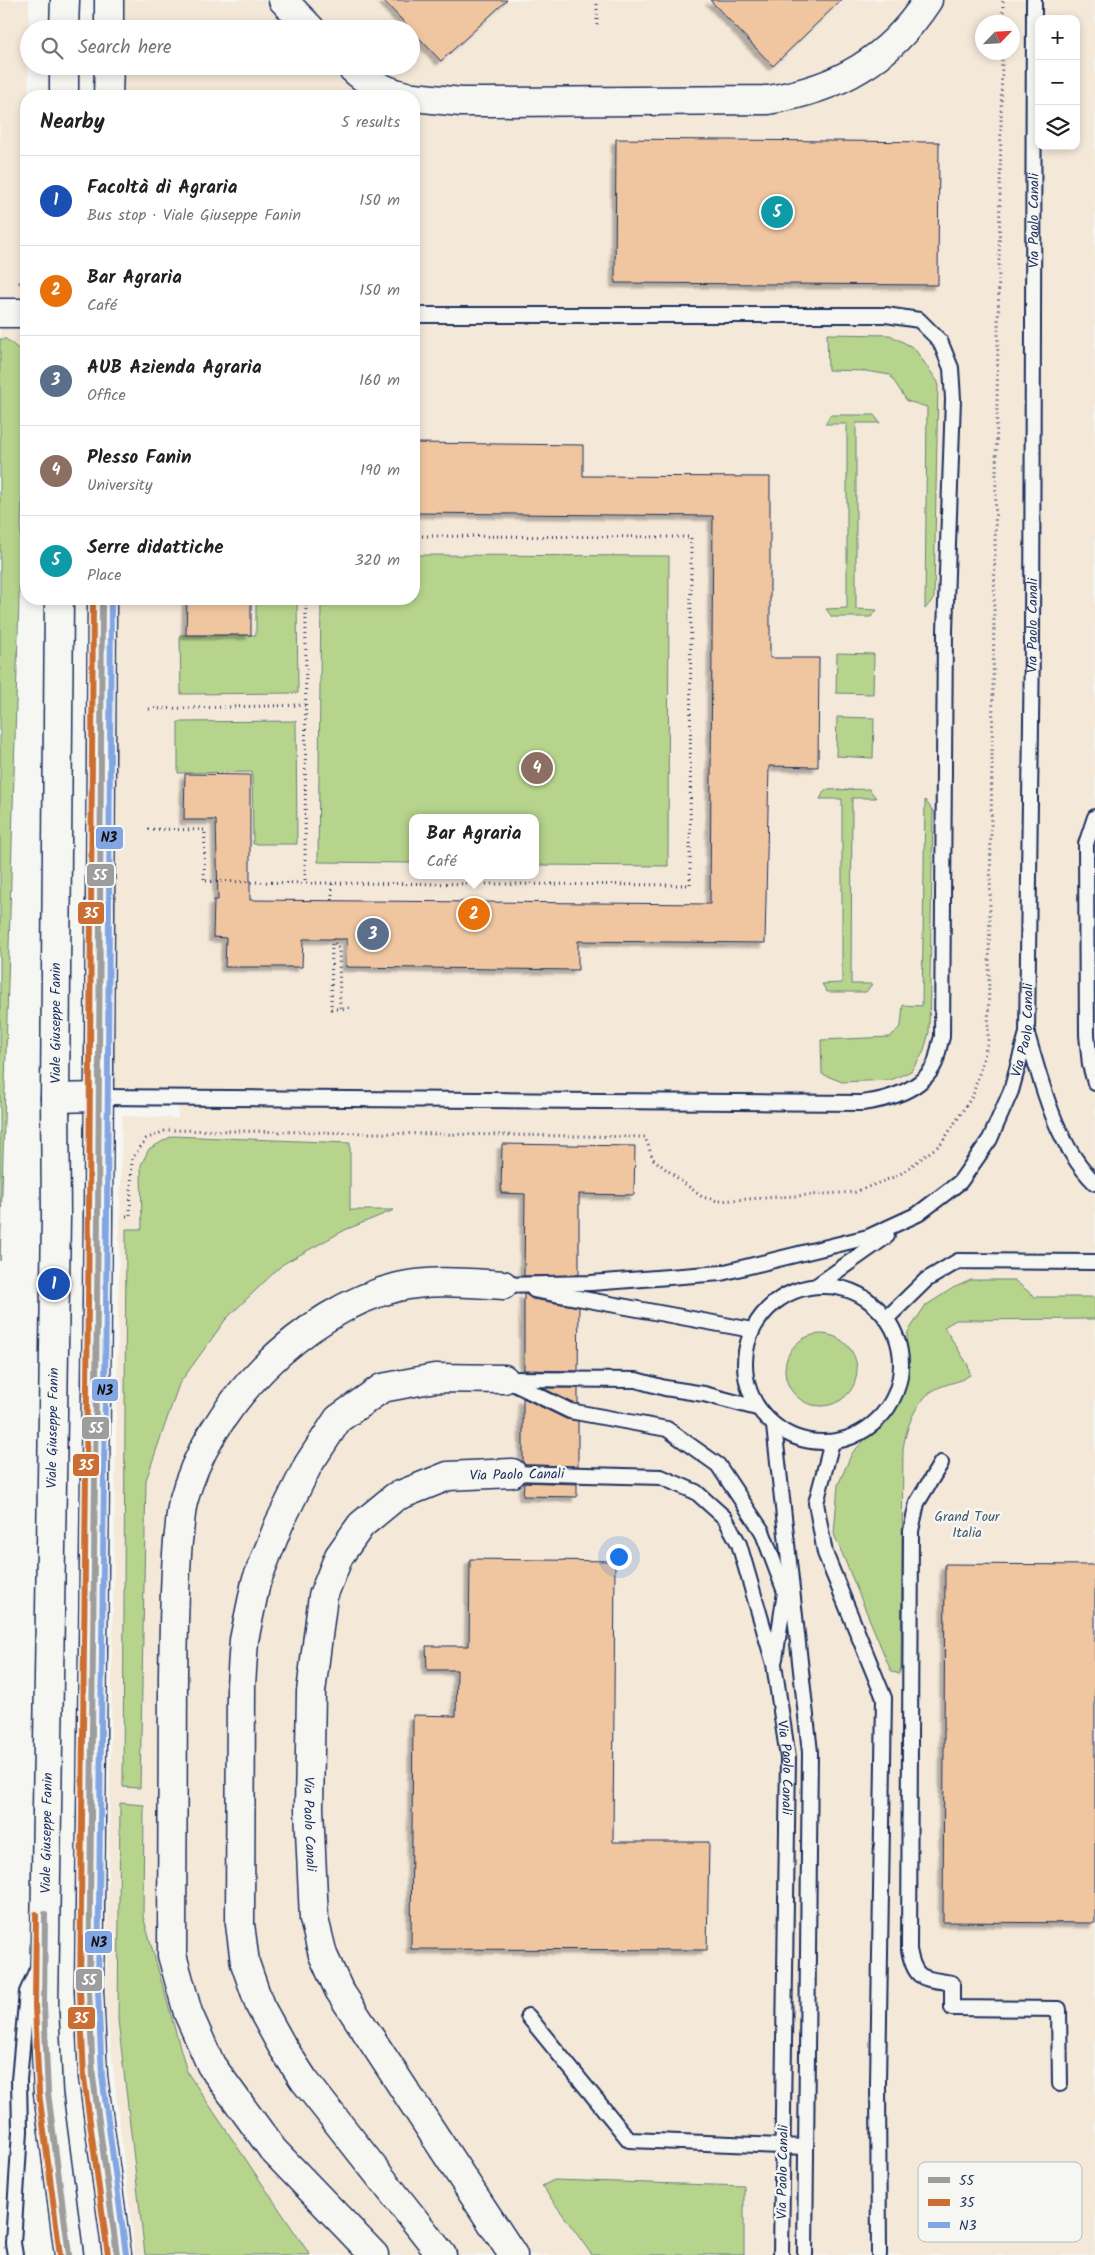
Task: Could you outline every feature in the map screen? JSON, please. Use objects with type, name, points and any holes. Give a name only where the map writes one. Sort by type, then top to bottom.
[{"type":"street","points":[[64,20],[65,0]]},
{"type":"street","points":[[109,20],[110,0]]},
{"type":"street","points":[[283,0],[302,20]]},
{"type":"street","points":[[420,97],[479,102],[768,100],[798,95],[823,87],[850,75],[876,58],[900,37],[928,0]]},
{"type":"street","points":[[64,75],[64,90]]},
{"type":"street","points":[[108,75],[108,90]]},
{"type":"street","points":[[359,75],[379,88],[386,90]]},
{"type":"street","points":[[0,313],[20,314]]},
{"type":"street","name":"Viale Giuseppe Fanin","points":[[59,605],[54,1098],[56,1217],[44,2006],[48,2093],[69,2255]]},
{"type":"street","points":[[102,605],[98,1216],[89,1991],[93,2077],[117,2255]]},
{"type":"street","points":[[54,1098],[98,1097]]},
{"type":"street","name":"Via Paolo Canali","points":[[374,2255],[273,2150],[211,2065],[188,2013],[172,1955],[174,1586],[182,1503],[201,1452],[234,1400],[272,1360],[319,1324],[361,1299],[399,1287],[436,1282],[504,1285]]},
{"type":"street","points":[[442,2255],[304,2080],[260,2006],[245,1963],[240,1924],[241,1685],[244,1640],[256,1582],[279,1524],[308,1464],[338,1419],[382,1388],[435,1378],[504,1379]]},
{"type":"street","name":"Via Paolo Canali","points":[[512,1473],[448,1476],[395,1497],[361,1525],[339,1556],[323,1596],[311,1692],[309,1808],[314,1919],[323,1955],[335,1981],[513,2255]]},
{"type":"lane","name":"Via Paolo Canali","points":[[816,1286],[960,1182],[990,1139],[1011,1091],[1027,1034],[1032,645],[1034,0]]},
{"type":"lane","points":[[98,1097],[862,1103],[888,1100],[915,1086],[934,1065],[942,1037],[945,632],[953,399],[951,368],[940,341],[919,320],[886,315],[420,315]]},
{"type":"lane","points":[[1095,817],[1086,844],[1086,854],[1087,1035],[1090,1066],[1095,1084]]},
{"type":"lane","points":[[1027,1034],[1052,1116],[1069,1149],[1095,1183]]},
{"type":"lane","name":"Via Paolo Canali","points":[[504,1285],[591,1283],[721,1273],[868,1237],[918,1214]]},
{"type":"lane","points":[[886,1318],[926,1280],[958,1261],[1095,1262]]},
{"type":"lane","name":"Via Paolo Canali","points":[[504,1285],[752,1330]]},
{"type":"lane","points":[[816,1286],[843,1288],[867,1299],[886,1318],[898,1341],[901,1366],[897,1390],[886,1412],[867,1429],[845,1440],[820,1443],[796,1438],[774,1426],[757,1408],[746,1383],[744,1356],[752,1330],[767,1308],[790,1293],[816,1286]]},
{"type":"lane","points":[[504,1379],[636,1380],[665,1388],[704,1394],[757,1408]]},
{"type":"lane","points":[[504,1379],[570,1411],[667,1429],[718,1465],[762,1531],[786,1592],[774,1664]]},
{"type":"lane","points":[[774,1426],[810,1752],[805,2255]]},
{"type":"lane","points":[[832,1442],[816,1503],[825,1553],[884,1698],[878,2083],[879,2255]]},
{"type":"lane","points":[[941,1463],[917,1503],[911,1531],[909,1950],[913,1969],[925,1978],[952,1983],[952,2008],[1059,2009],[1060,2084]]},
{"type":"lane","name":"Via Paolo Canali","points":[[512,1473],[661,1477],[696,1492],[725,1518],[739,1544],[774,1664],[788,1758],[781,2255]]},
{"type":"lane","points":[[15,2255],[13,2243],[20,2131],[19,2080],[26,2002],[27,1992],[45,1950]]},
{"type":"lane","points":[[528,2016],[629,2140],[806,2147]]},
{"type":"path","points":[[597,0],[597,25]]},
{"type":"path","points":[[1003,0],[1003,15]]},
{"type":"path","points":[[130,1216],[132,1159],[146,1139],[167,1130],[645,1137],[653,1158],[702,1197],[718,1201],[855,1192],[899,1175],[941,1144],[973,1095],[988,1042],[1002,60]]},
{"type":"path","points":[[148,829],[205,830],[204,881],[305,884],[690,885],[691,537],[420,536]]},
{"type":"path","points":[[305,884],[306,605]]},
{"type":"path","points":[[149,709],[306,705]]},
{"type":"path","points":[[332,884],[332,900]]},
{"type":"path","points":[[340,1008],[340,949],[332,939],[331,1009],[350,1008]]},
{"type":"shaded area","points":[[0,0],[29,0],[29,20],[20,20],[20,75],[28,75],[28,90],[20,90],[20,350],[6,339],[0,339]]},
{"type":"shaded area","points":[[103,0],[1095,0],[1095,2255],[135,2255],[106,2007],[122,1116],[178,1118],[179,1099],[98,1097],[102,605],[420,605],[420,90],[96,90],[97,75],[420,75],[420,20],[102,20]]},
{"type":"green space","points":[[827,334],[890,335],[914,348],[938,382],[934,598],[925,609],[927,407],[907,401],[890,375],[866,371],[828,370]]},
{"type":"green space","points":[[0,339],[6,339],[20,350],[20,564],[0,1261]]},
{"type":"green space","points":[[830,415],[874,415],[880,423],[856,423],[856,609],[877,610],[871,617],[832,617],[826,609],[847,608],[847,424],[825,424]]},
{"type":"green space","points":[[420,555],[669,556],[668,866],[539,865],[539,814],[409,814],[409,863],[318,862],[321,605],[420,605]]},
{"type":"green space","points":[[256,605],[297,605],[298,693],[181,694],[180,635],[256,635]]},
{"type":"green space","points":[[837,653],[874,654],[873,694],[836,693]]},
{"type":"green space","points":[[837,717],[874,718],[873,758],[836,756]]},
{"type":"green space","points":[[296,721],[297,844],[253,844],[252,772],[178,773],[178,722]]},
{"type":"green space","points":[[869,789],[876,798],[852,798],[851,984],[872,984],[866,992],[827,992],[822,984],[842,983],[842,799],[820,799],[825,790]]},
{"type":"green space","points":[[925,800],[933,811],[929,1033],[923,1053],[911,1071],[891,1080],[842,1082],[822,1074],[821,1040],[890,1037],[901,1026],[903,1005],[922,1006]]},
{"type":"green space","points":[[172,1136],[350,1143],[350,1210],[394,1210],[345,1230],[283,1264],[226,1319],[179,1384],[146,1480],[140,1788],[123,1787],[126,1229],[142,1229],[141,1165],[149,1149]]},
{"type":"green space","points":[[971,1280],[1014,1280],[1035,1297],[1095,1297],[1095,1319],[956,1320],[944,1327],[968,1365],[970,1375],[934,1390],[927,1395],[912,1416],[904,1441],[901,1668],[899,1674],[891,1671],[834,1534],[838,1485],[852,1453],[890,1414],[904,1393],[904,1357],[908,1332],[925,1306],[953,1288]]},
{"type":"green space","points":[[821,1334],[841,1340],[851,1350],[857,1370],[851,1390],[841,1400],[821,1406],[801,1400],[791,1390],[785,1370],[791,1350],[801,1340]]},
{"type":"green space","points":[[120,1803],[144,1805],[143,1916],[187,2072],[310,2255],[145,2255],[118,2020]]},
{"type":"green space","points":[[554,2180],[744,2186],[744,2255],[592,2255],[542,2186]]},
{"type":"building","points":[[383,0],[507,0],[441,61],[420,39],[420,20],[402,20]]},
{"type":"building","points":[[710,0],[841,0],[773,66]]},
{"type":"building","points":[[616,139],[939,142],[938,285],[615,283]]},
{"type":"building","points":[[420,443],[583,445],[583,476],[770,477],[770,658],[819,658],[818,767],[769,766],[765,943],[578,941],[578,970],[346,967],[347,939],[303,939],[302,967],[225,967],[226,938],[213,937],[214,900],[218,900],[216,820],[184,820],[185,774],[250,775],[250,900],[710,904],[713,516],[420,513]]},
{"type":"building","points":[[187,605],[251,605],[251,635],[186,635]]},
{"type":"building","points":[[502,1144],[635,1146],[634,1195],[579,1194],[579,1275],[524,1276],[525,1194],[501,1193]]},
{"type":"building","points":[[524,1293],[532,1299],[579,1307],[578,1371],[524,1370]]},
{"type":"building","points":[[543,1388],[578,1388],[578,1404],[573,1403]]},
{"type":"building","points":[[523,1398],[566,1419],[578,1421],[578,1466],[525,1465],[523,1462]]},
{"type":"building","points":[[524,1482],[577,1484],[577,1497],[523,1496]]},
{"type":"building","points":[[470,1559],[615,1561],[613,1842],[709,1842],[707,1950],[411,1949],[413,1715],[456,1716],[457,1670],[427,1670],[426,1646],[469,1646]]},
{"type":"building","points":[[945,1564],[1095,1565],[1095,1923],[943,1922]]},
{"type":"transit line","name":"35","points":[[93,605],[89,1216],[80,1991],[84,2078],[108,2255]]},
{"type":"transit line","name":"55","points":[[102,605],[98,1216],[89,1991],[93,2077],[117,2255]]},
{"type":"transit line","name":"N3","points":[[111,605],[107,1216],[98,1991],[102,2076],[126,2254]]},
{"type":"transit line","name":"35","points":[[36,1914],[35,2006],[39,2093],[60,2255]]},
{"type":"transit line","name":"55","points":[[45,1914],[44,2006],[48,2093],[69,2255]]},
{"type":"place","name":"Serre didattiche","points":[[777,212]]},
{"type":"place","name":"Plesso Fanin","points":[[537,768]]},
{"type":"place","name":"Bar Agraria","points":[[474,914]]},
{"type":"place","name":"AUB Azienda Agraria","points":[[373,934]]},
{"type":"place","name":"Facoltà di Agraria","points":[[54,1284]]},
{"type":"park label","name":"Grand Tour Italia","points":[[967,1524]]}]
